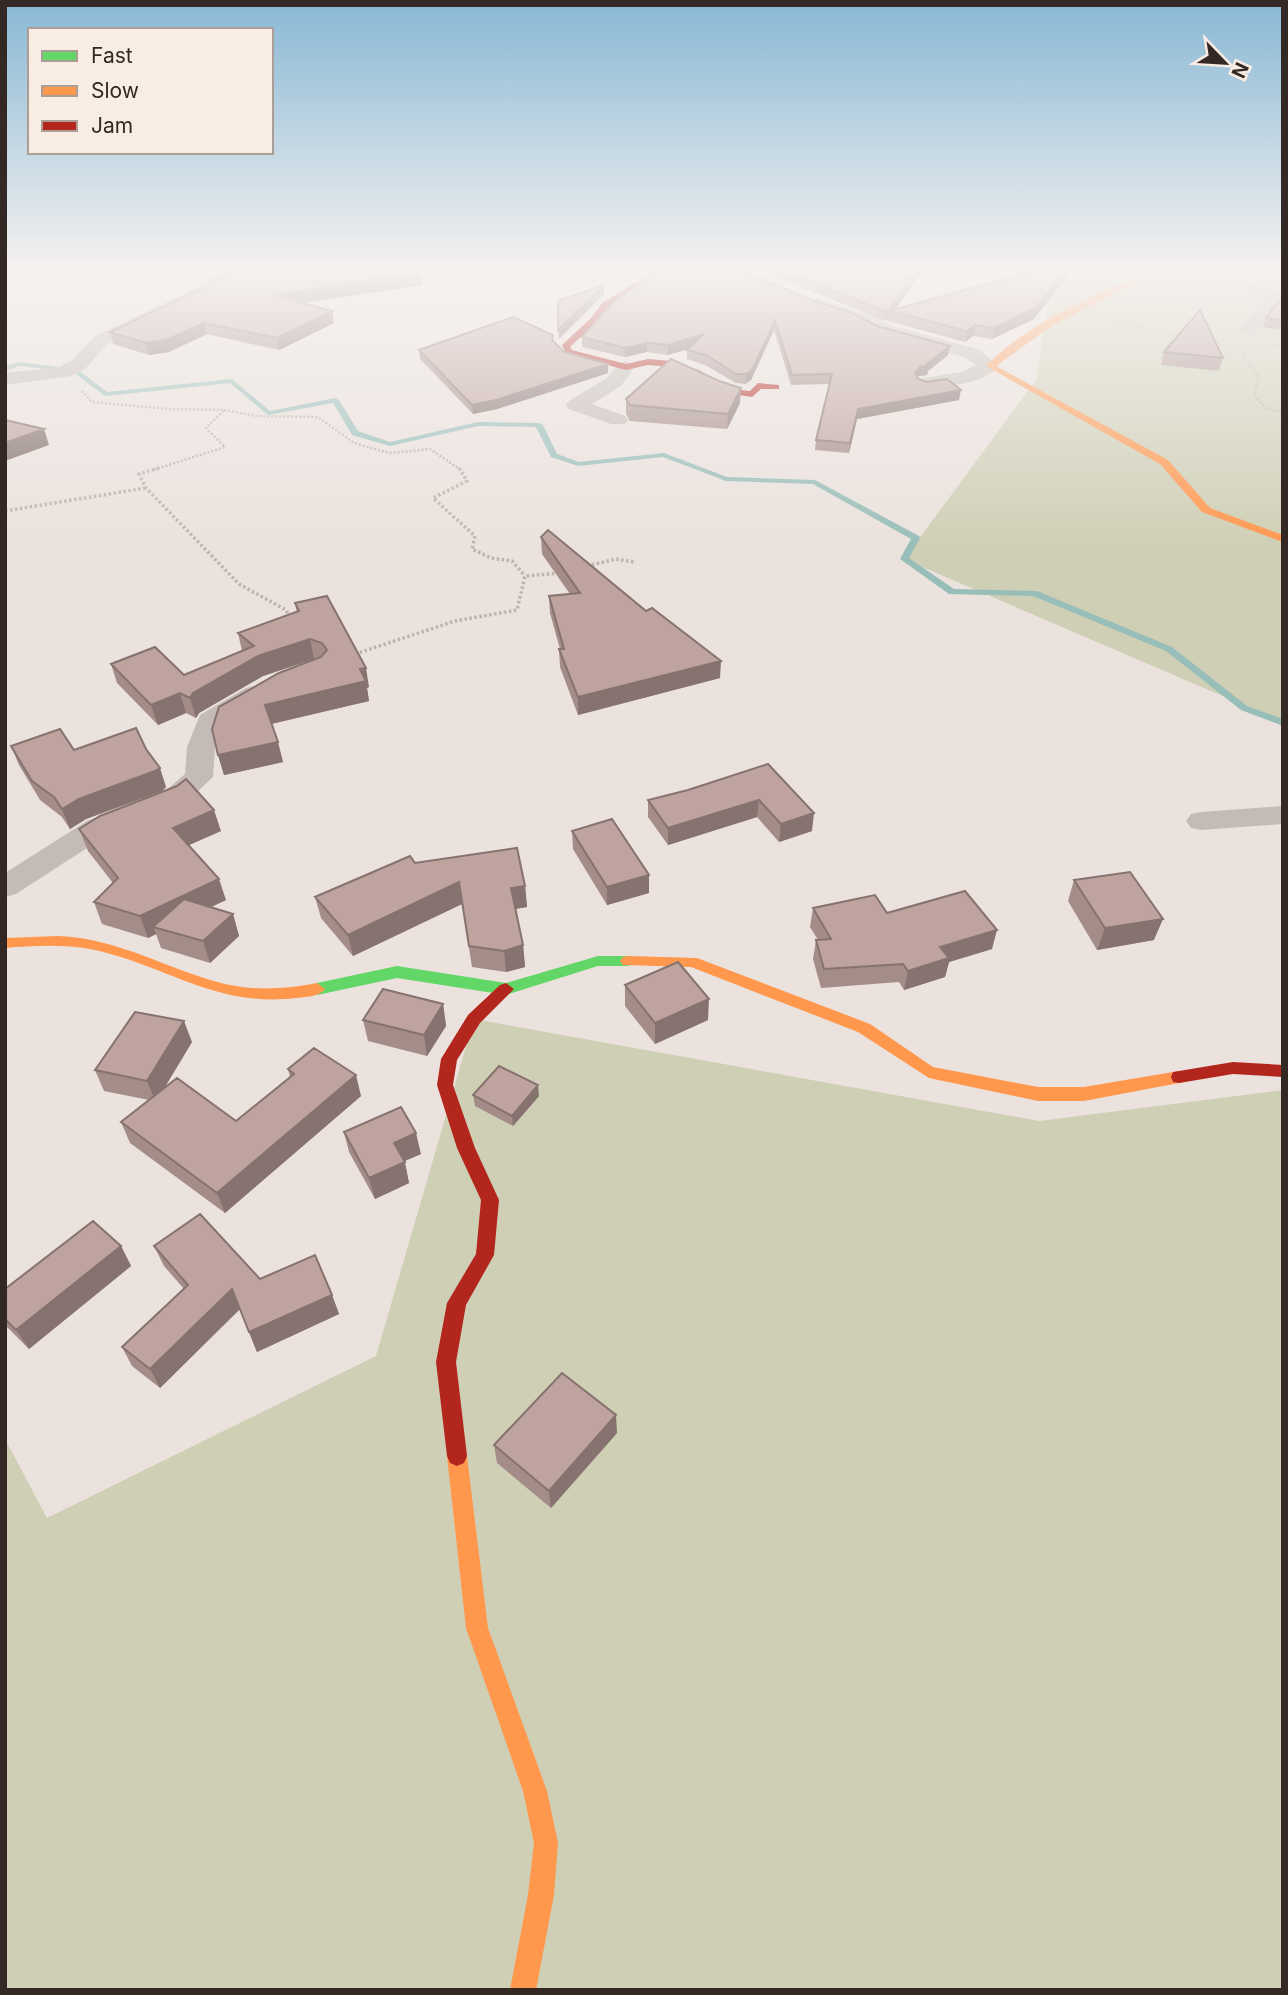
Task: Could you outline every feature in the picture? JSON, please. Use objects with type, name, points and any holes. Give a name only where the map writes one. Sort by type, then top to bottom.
[{"type":"street","points":[[5,379],[71,368],[77,362]]},
{"type":"street","points":[[607,362],[626,367]]},
{"type":"street","points":[[618,420],[576,405],[605,388],[626,367],[641,362]]},
{"type":"street","points":[[661,362],[715,382],[726,391],[752,394],[758,386],[776,387]]},
{"type":"street","points":[[984,362],[1164,462],[1206,510],[1283,540]]},
{"type":"street","points":[[926,383],[966,377],[994,362]]},
{"type":"street","points":[[5,887],[96,828],[173,799],[199,777],[201,747],[210,721],[283,680]]},
{"type":"street","points":[[1201,821],[1283,816]]},
{"type":"street","points":[[5,943],[42,940],[90,944],[142,958],[218,988],[290,995],[397,972],[506,989],[598,961],[692,962],[864,1028],[929,1072],[1038,1094],[1084,1094],[1233,1068],[1283,1071]]},
{"type":"street","points":[[506,989],[474,1019],[449,1059],[445,1085],[466,1148],[490,1200],[485,1255],[457,1303],[446,1362],[477,1628],[535,1791],[546,1843],[541,1895],[523,1990]]},
{"type":"path","points":[[1248,362],[1259,377],[1254,396],[1266,408],[1283,413]]},
{"type":"path","points":[[71,368],[92,402],[167,409],[224,410],[257,416],[318,417],[354,443],[389,453],[430,449],[461,469],[467,481],[433,498],[475,536],[471,549],[491,558],[512,561],[525,576]]},
{"type":"path","points":[[224,410],[206,428],[225,447],[139,474],[146,488],[239,584],[286,610],[291,619]]},
{"type":"path","points":[[5,511],[146,488]]},
{"type":"path","points":[[578,569],[616,559],[634,562]]},
{"type":"path","points":[[525,576],[568,572]]},
{"type":"path","points":[[350,656],[397,638],[494,612],[517,610],[525,576]]},
{"type":"green space","points":[[1039,362],[1283,362],[1283,722],[904,559],[1036,380]]},
{"type":"green space","points":[[474,1019],[1039,1121],[1283,1090],[1283,1990],[5,1990],[5,1439],[47,1518],[376,1356]]},
{"type":"building","points":[[431,362],[608,364],[496,400],[472,405]]},
{"type":"building","points":[[668,362],[678,362],[741,388],[728,414],[630,405],[626,399]]},
{"type":"building","points":[[717,362],[756,362],[752,370],[746,374],[736,374]]},
{"type":"building","points":[[788,362],[929,362],[915,373],[918,379],[927,382],[947,379],[961,390],[858,409],[850,443],[816,440],[832,374],[792,375]]},
{"type":"building","points":[[5,420],[44,429],[5,443]]},
{"type":"building","points":[[548,530],[646,611],[652,608],[721,661],[578,697],[559,649],[564,649],[549,596],[580,593],[541,537]]},
{"type":"building","points":[[327,596],[366,668],[360,669],[366,681],[265,705],[278,742],[218,755],[212,729],[219,707],[279,673],[321,657],[327,650],[322,643],[310,639],[258,656],[193,693],[190,698],[180,693],[151,705],[111,664],[155,647],[184,675],[254,646],[238,633],[299,611],[295,603]]},
{"type":"building","points":[[136,728],[146,749],[160,768],[79,799],[62,809],[54,797],[32,781],[11,746],[60,729],[74,750]]},
{"type":"building","points":[[768,764],[814,813],[781,824],[759,800],[668,828],[648,800],[688,790]]},
{"type":"building","points":[[186,779],[214,810],[173,828],[219,879],[140,916],[94,902],[118,878],[79,829],[100,816],[177,786]]},
{"type":"building","points":[[612,819],[649,875],[607,887],[572,831]]},
{"type":"building","points":[[517,848],[525,886],[511,888],[523,945],[504,951],[469,946],[459,882],[348,935],[315,897],[410,856],[415,863]]},
{"type":"building","points":[[1130,872],[1163,919],[1105,928],[1074,880]]},
{"type":"building","points":[[965,891],[997,930],[940,947],[949,958],[908,971],[903,964],[824,969],[816,940],[831,939],[813,908],[875,895],[887,913]]},
{"type":"building","points":[[184,899],[233,914],[203,941],[153,927]]},
{"type":"building","points":[[678,962],[709,999],[655,1023],[625,985]]},
{"type":"building","points":[[383,989],[443,1004],[424,1035],[363,1020]]},
{"type":"building","points":[[135,1012],[184,1021],[147,1081],[95,1070]]},
{"type":"building","points":[[314,1048],[356,1075],[217,1193],[121,1122],[177,1078],[236,1121],[294,1074],[288,1069]]},
{"type":"building","points":[[499,1066],[538,1085],[512,1116],[473,1095]]},
{"type":"building","points":[[401,1107],[416,1133],[394,1143],[405,1162],[369,1178],[344,1132]]},
{"type":"building","points":[[200,1214],[260,1279],[315,1255],[332,1295],[249,1332],[232,1289],[150,1369],[122,1347],[188,1285],[154,1246]]},
{"type":"building","points":[[93,1221],[121,1246],[16,1330],[5,1319],[5,1289]]},
{"type":"building","points":[[562,1373],[616,1415],[549,1491],[494,1445]]},
{"type":"waterway","points":[[5,369],[18,364],[75,370],[105,394],[232,381],[268,413],[335,400],[355,433],[390,444],[478,424],[539,425],[554,455],[578,464],[664,455],[726,479],[815,482],[916,538],[904,559],[952,592],[1034,593],[1169,649],[1244,708],[1283,723]]},
{"type":"traffic: fast","points":[[317,989],[397,972],[506,989],[598,961],[628,961]]},
{"type":"traffic: slow","points":[[995,362],[990,366],[1164,462],[1206,510],[1283,539]]},
{"type":"traffic: slow","points":[[5,943],[58,941],[90,944],[122,952],[200,982],[240,992],[280,994],[317,989]]},
{"type":"traffic: slow","points":[[628,961],[692,962],[864,1028],[929,1072],[1038,1094],[1084,1094],[1179,1077]]},
{"type":"traffic: slow","points":[[457,1456],[477,1628],[535,1791],[546,1843],[541,1895],[523,1990]]},
{"type":"traffic: jam","points":[[607,362],[626,367],[648,362]]},
{"type":"traffic: jam","points":[[649,362],[672,364],[696,372],[728,391],[752,394],[758,386],[776,387]]},
{"type":"traffic: jam","points":[[457,1456],[446,1362],[457,1303],[485,1255],[490,1200],[466,1148],[445,1085],[449,1059],[474,1019],[506,989]]},
{"type":"traffic: jam","points":[[1179,1077],[1233,1068],[1283,1071]]}]
